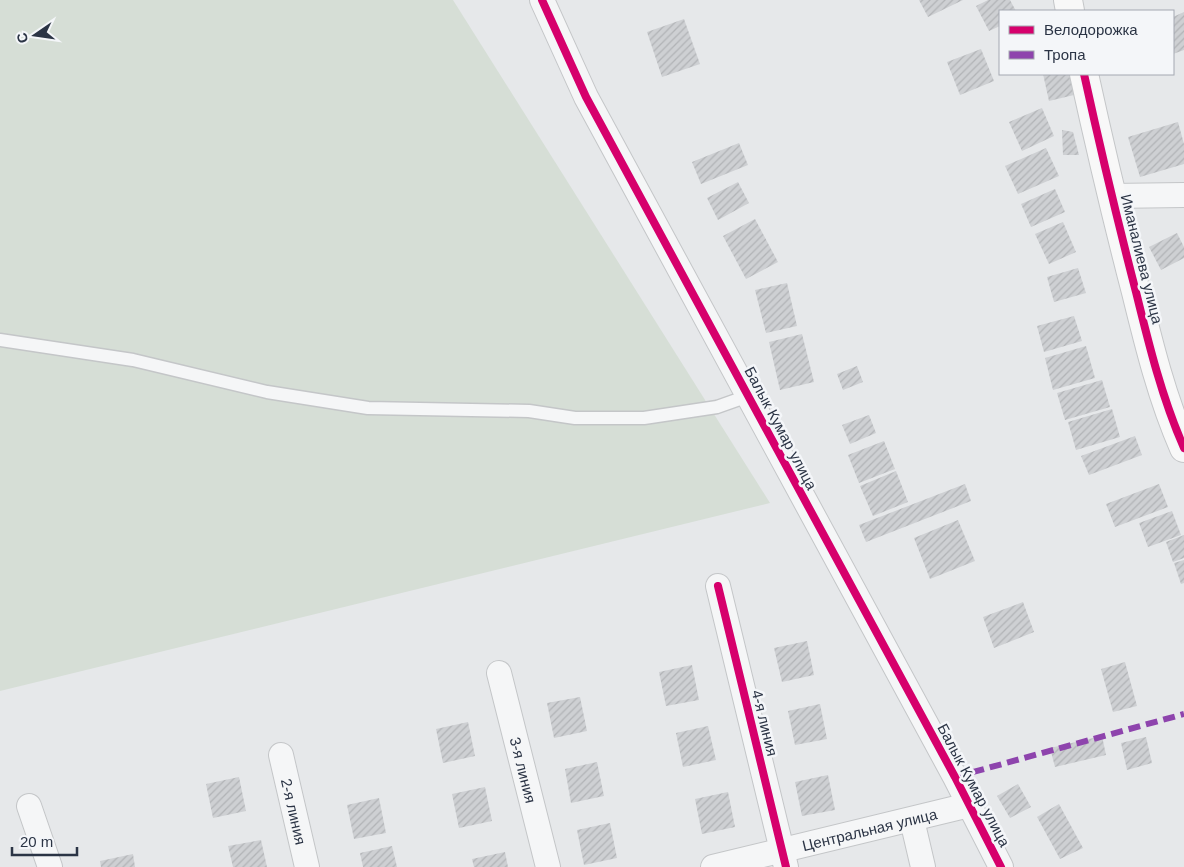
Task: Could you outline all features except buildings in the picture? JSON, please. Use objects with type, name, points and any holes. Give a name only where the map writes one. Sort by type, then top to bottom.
[{"type":"street","name":"Балык Кумар улица","points":[[542,0],[586,96],[1001,867]]},
{"type":"street","name":"Иманалиева улица","points":[[1084,75],[1111,196],[1153,360],[1184,448]]},
{"type":"street","points":[[1111,196],[1184,195]]},
{"type":"street","name":"4-я линия","points":[[718,586],[784,858]]},
{"type":"street","name":"3-я линия","points":[[499,674],[548,867]]},
{"type":"street","name":"2-я линия","points":[[281,755],[308,867]]},
{"type":"street","name":"Центральная улица","points":[[713,867],[784,858],[969,805]]},
{"type":"street","points":[[29,806],[50,867]]},
{"type":"street","points":[[912,820],[923,867]]},
{"type":"lane","points":[[0,340],[133,360],[267,392],[368,408],[520,410],[575,418],[644,418],[717,407],[748,396]]},
{"type":"shaded area","points":[[0,0],[453,0],[770,503],[0,691]]},
{"type":"marked path","points":[[955,777],[1184,714]]},
{"type":"cycle path","points":[[542,0],[586,97],[955,777],[1001,867]]},
{"type":"cycle path","points":[[1084,75],[1115,210],[1151,351],[1169,410],[1184,448]]},
{"type":"cycle path","points":[[718,586],[786,867]]}]
